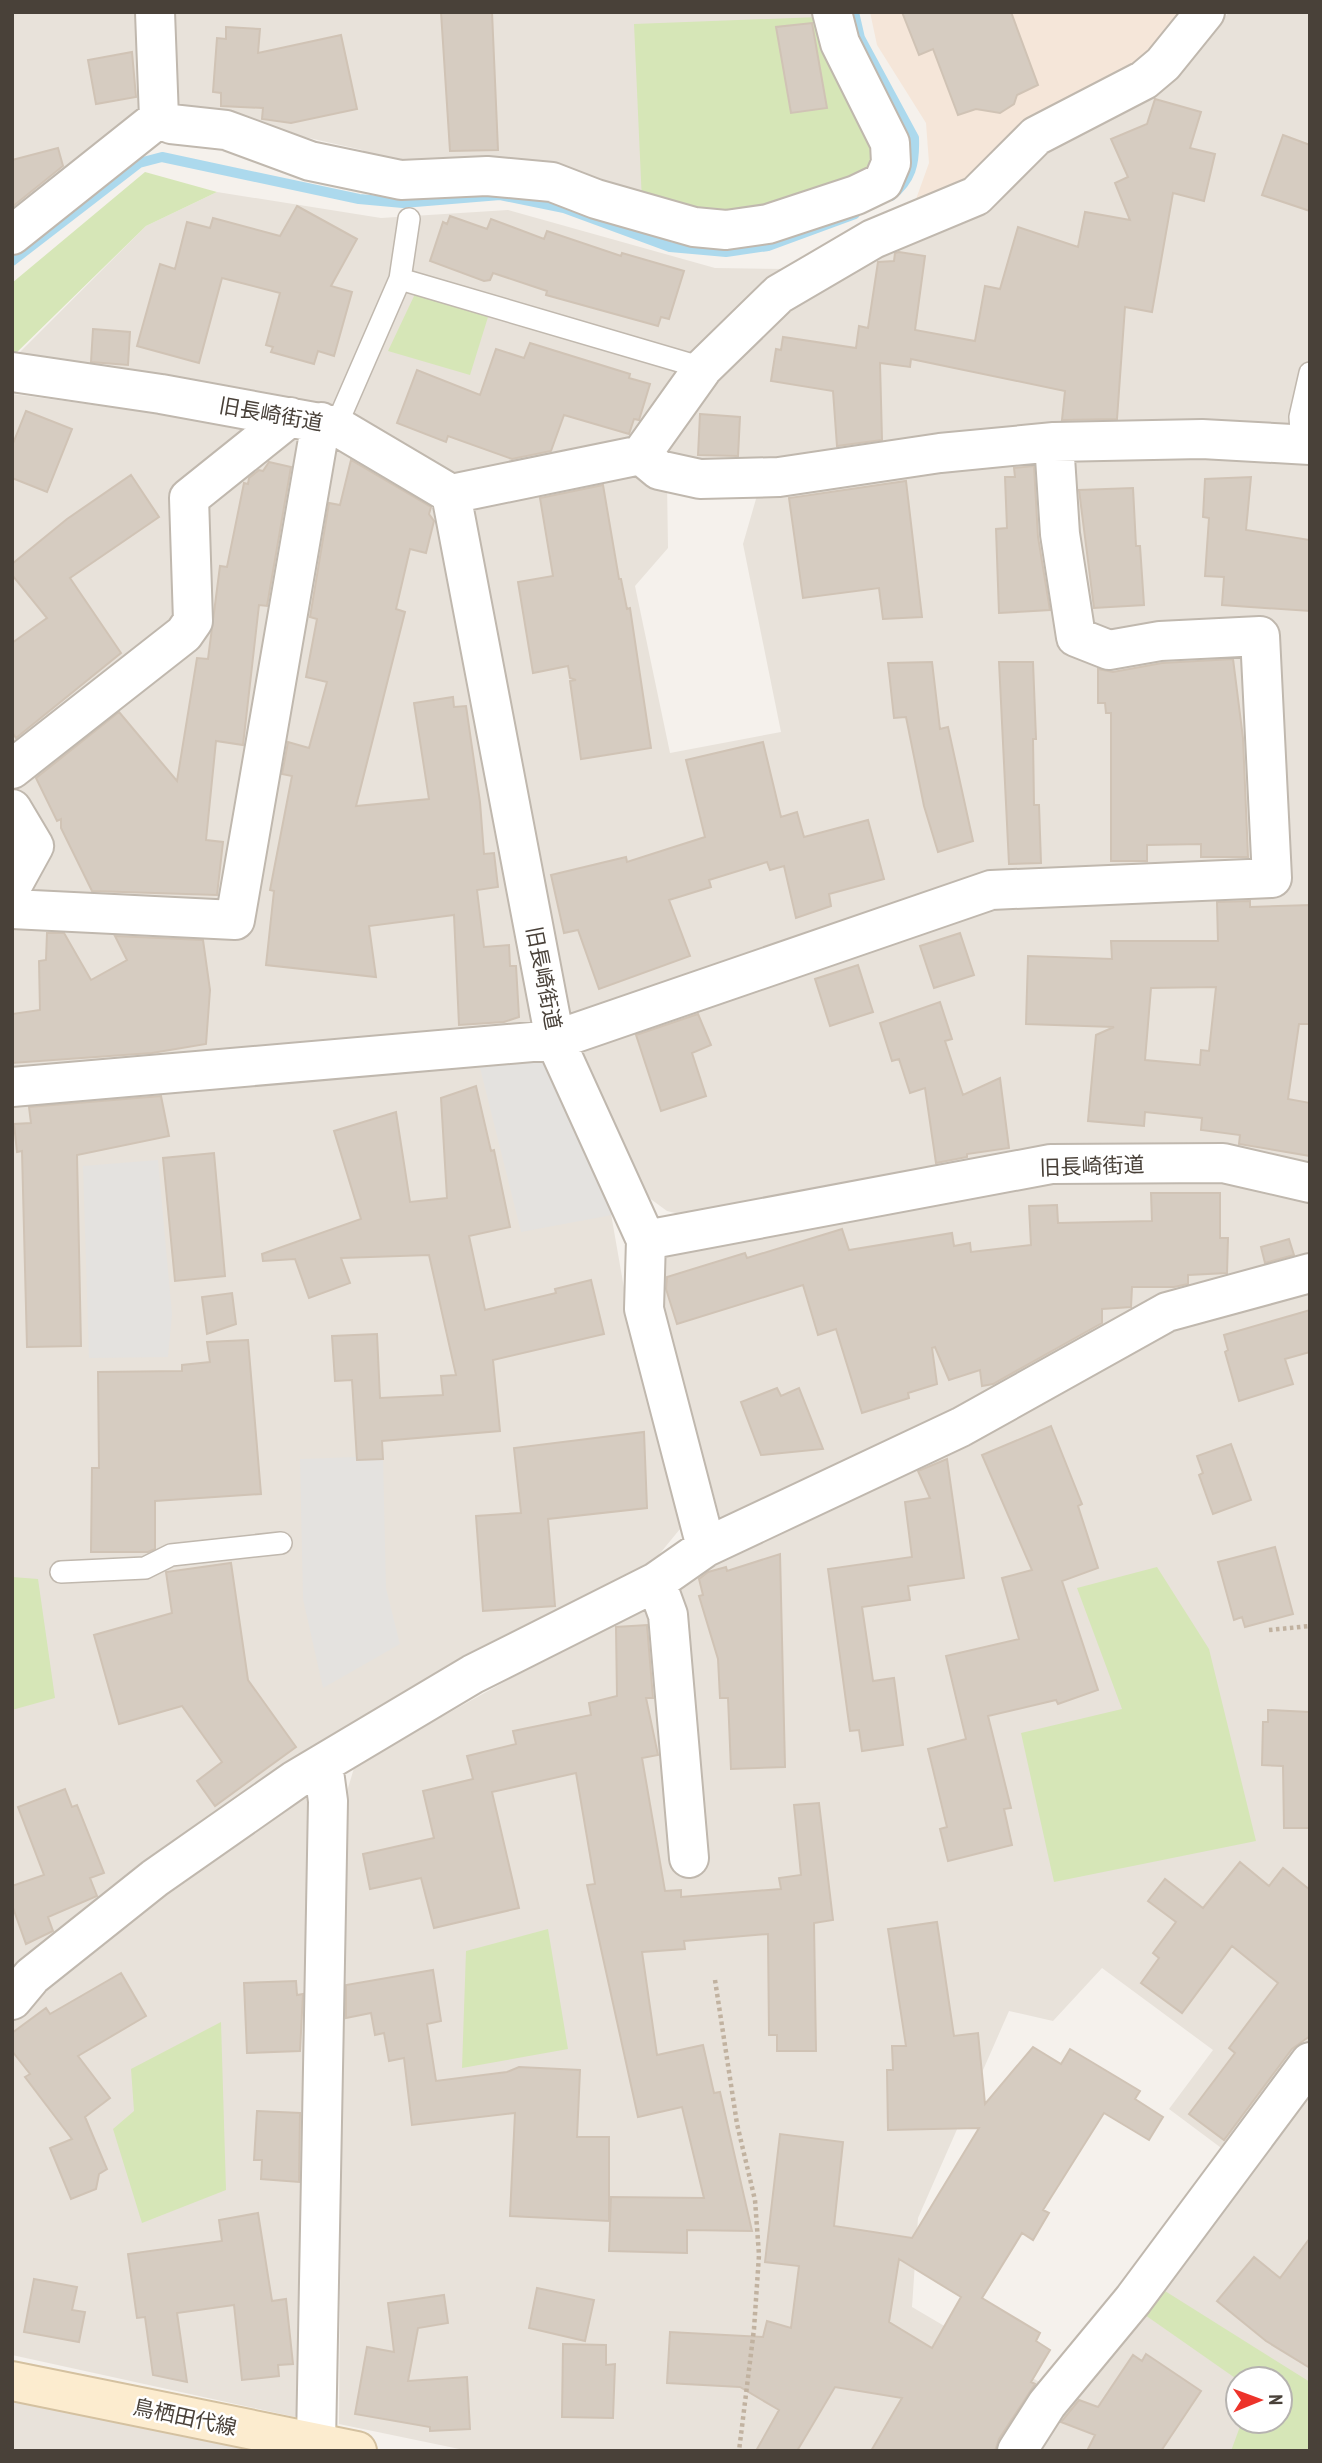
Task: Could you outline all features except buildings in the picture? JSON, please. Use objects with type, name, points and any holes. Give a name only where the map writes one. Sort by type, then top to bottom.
[{"type":"main road","name":"鳥栖田代線","points":[[12,2381],[358,2451]]},
{"type":"street","points":[[155,12],[159,118]]},
{"type":"street","points":[[159,118],[171,124],[226,130],[310,161],[401,180],[487,176],[552,182],[608,202],[694,227],[726,230],[768,224],[856,195],[883,182],[891,163],[890,143],[840,43],[832,12]]},
{"type":"street","points":[[452,494],[641,455],[703,368],[779,294],[873,239],[976,197],[1036,136],[1144,80],[1163,64],[1205,12]]},
{"type":"street","points":[[12,235],[159,118]]},
{"type":"street","points":[[856,195],[873,239]]},
{"type":"street","name":"旧長崎街道","points":[[14,377],[316,422],[452,494],[555,1040],[646,1240],[1051,1164],[1223,1163],[1310,1183]]},
{"type":"street","points":[[12,769],[184,635],[192,621],[189,498],[316,422]]},
{"type":"street","points":[[12,909],[234,920],[316,422]]},
{"type":"street","points":[[641,455],[659,470],[700,479],[779,477],[940,453],[1054,442],[1202,439],[1306,445]]},
{"type":"street","points":[[12,1087],[555,1040],[991,890],[1272,878],[1260,636],[1160,641],[1109,650],[1076,637],[1060,534],[1054,442]]},
{"type":"street","points":[[12,809],[34,846],[12,886]]},
{"type":"street","points":[[646,1240],[644,1310],[706,1547]]},
{"type":"street","points":[[19,1986],[155,1878],[295,1780],[473,1674],[656,1581],[706,1547],[961,1427],[1167,1312],[1310,1273]]},
{"type":"street","points":[[656,1581],[668,1615],[690,1858]]},
{"type":"street","points":[[316,2443],[328,1801],[323,1764]]},
{"type":"street","points":[[1017,2451],[1047,2404],[1133,2300],[1310,2062]]},
{"type":"lane","points":[[316,422],[400,279],[409,219]]},
{"type":"lane","points":[[400,279],[703,368]]},
{"type":"lane","points":[[1306,445],[1300,417],[1310,373]]},
{"type":"lane","points":[[61,1572],[145,1568],[172,1555],[281,1543]]},
{"type":"path","points":[[1269,1630],[1310,1626]]},
{"type":"path","points":[[715,1980],[737,2124],[755,2200],[759,2255],[754,2329],[739,2451]]},
{"type":"shaded area","points":[[12,12],[818,12],[845,97],[877,146],[757,218],[395,169],[362,150],[185,110],[12,245]]},
{"type":"shaded area","points":[[870,12],[1185,12],[1141,64],[971,181],[915,202],[929,163],[926,123],[877,45]]},
{"type":"shaded area","points":[[1229,12],[1310,12],[1310,438],[774,467],[663,458],[719,365],[815,279],[1057,138],[1173,81]]},
{"type":"shaded area","points":[[217,192],[381,218],[508,210],[715,268],[789,269],[638,447],[460,479],[14,358],[146,226]]},
{"type":"shaded area","points":[[12,394],[337,437],[441,500],[606,1185],[632,1334],[680,1529],[648,1568],[12,1980]]},
{"type":"shaded area","points":[[1060,449],[1310,456],[1310,1171],[1217,1153],[704,1220],[667,1211],[637,1189],[565,1016],[467,501],[634,463],[667,482],[668,548],[635,586],[670,753],[781,732],[743,544],[758,492]]},
{"type":"shaded area","points":[[546,1060],[606,1185],[612,1215],[521,1232],[479,1064]]},
{"type":"shaded area","points":[[158,1160],[172,1314],[168,1357],[89,1358],[83,1166]]},
{"type":"shaded area","points":[[1070,1181],[1243,1183],[1310,1197],[1310,2451],[469,2451],[339,2424],[344,1801],[355,1765],[680,1584],[720,1518],[659,1293],[665,1254]],"holes":[[[1102,1968],[1213,2050],[1169,2109],[1232,2156],[1048,2387],[912,2307],[918,2218],[1009,2011],[1053,2021]]]},
{"type":"shaded area","points":[[383,1456],[386,1588],[400,1644],[323,1688],[303,1599],[300,1459]]},
{"type":"shaded area","points":[[301,1794],[314,1805],[308,2397],[295,2417],[12,2355],[12,2018],[54,1970]]},
{"type":"shaded area","points":[[12,2398],[271,2451],[12,2451]]},
{"type":"green space","points":[[819,17],[845,97],[877,146],[871,175],[757,218],[642,202],[634,24]]},
{"type":"green space","points":[[145,172],[217,192],[146,226],[12,357],[12,283]]},
{"type":"green space","points":[[415,294],[488,317],[470,375],[388,351]]},
{"type":"green space","points":[[1157,1567],[1209,1649],[1256,1841],[1054,1882],[1021,1733],[1122,1709],[1077,1588]]},
{"type":"green space","points":[[12,1577],[38,1579],[55,1698],[12,1710]]},
{"type":"green space","points":[[548,1929],[568,2049],[462,2068],[466,1951]]},
{"type":"green space","points":[[221,2022],[226,2190],[142,2223],[113,2129],[134,2111],[131,2069]]},
{"type":"green space","points":[[1165,2291],[1283,2365],[1224,2365],[1224,2370],[1145,2315]]},
{"type":"green space","points":[[1294,2372],[1310,2382],[1310,2451],[1231,2451],[1237,2435],[1294,2435]]},
{"type":"waterway","points":[[854,12],[860,38],[914,138],[914,156],[910,171],[903,184],[891,196]]},
{"type":"waterway","points":[[12,261],[139,163],[162,157],[359,199],[403,203],[500,195],[564,208],[670,247],[726,252],[768,246],[855,214]]}]
